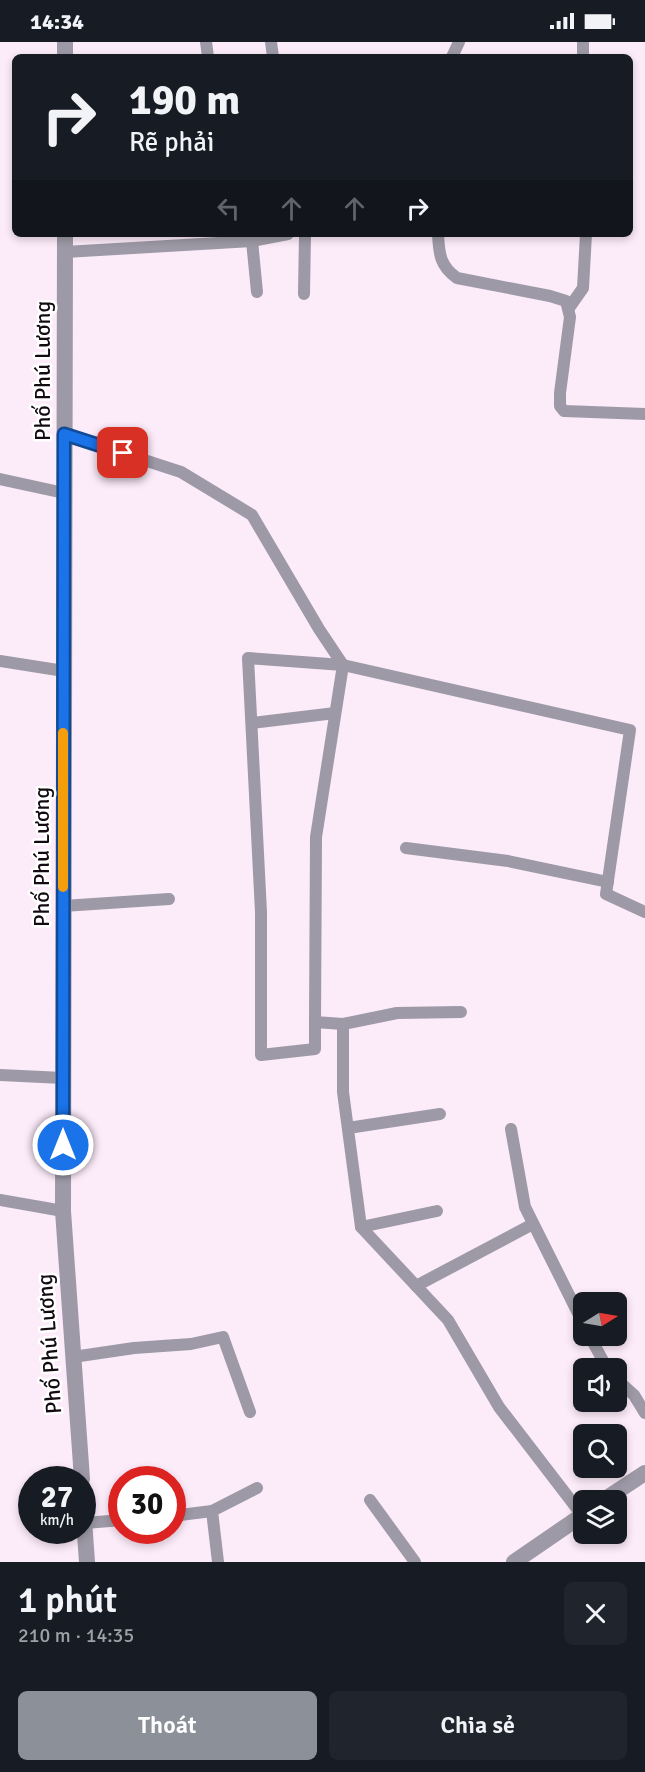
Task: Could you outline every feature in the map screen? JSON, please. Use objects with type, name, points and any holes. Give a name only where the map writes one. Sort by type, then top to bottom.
[{"type":"street","name":"Phố Phú Lương","points":[[64,237],[63,1211],[81,1466]]},
{"type":"street","points":[[619,1490],[645,1473]]},
{"type":"street","points":[[514,1562],[573,1522]]},
{"type":"street","points":[[86,1544],[87,1562]]},
{"type":"lane","points":[[64,252],[252,241],[273,237]]},
{"type":"lane","points":[[303,294],[305,237]]},
{"type":"lane","points":[[438,237],[440,261],[448,272],[457,278],[561,298],[569,308],[560,406],[564,411],[645,414]]},
{"type":"lane","points":[[569,308],[583,288],[586,237]]},
{"type":"lane","points":[[252,241],[258,292]]},
{"type":"lane","points":[[64,434],[181,472],[252,515],[342,664],[315,837],[315,1049],[261,1055],[261,912],[248,658],[342,664],[630,730],[606,894],[645,912]]},
{"type":"lane","points":[[0,479],[64,493]]},
{"type":"lane","points":[[0,661],[64,670]]},
{"type":"lane","points":[[252,723],[335,713]]},
{"type":"lane","points":[[406,848],[508,861],[608,882]]},
{"type":"lane","points":[[63,906],[169,899]]},
{"type":"lane","points":[[315,1022],[343,1024],[397,1013],[461,1012]]},
{"type":"lane","points":[[343,1024],[343,1092],[362,1227],[448,1320],[499,1407],[573,1502]]},
{"type":"lane","points":[[0,1075],[63,1078]]},
{"type":"lane","points":[[348,1128],[440,1114]]},
{"type":"lane","points":[[511,1129],[525,1208],[573,1303]]},
{"type":"lane","points":[[0,1200],[63,1211]]},
{"type":"lane","points":[[362,1227],[437,1211]]},
{"type":"lane","points":[[416,1286],[533,1224]]},
{"type":"lane","points":[[73,1358],[134,1348],[191,1344],[223,1337],[250,1412]]},
{"type":"lane","points":[[627,1389],[634,1395],[645,1413]]},
{"type":"lane","points":[[186,1514],[212,1511],[257,1488]]},
{"type":"lane","points":[[370,1500],[415,1562]]},
{"type":"lane","points":[[212,1511],[218,1562]]},
{"type":"slow traffic","points":[[63,733],[63,887]]},
{"type":"route","points":[[63,1145],[64,434],[123,453]]}]
